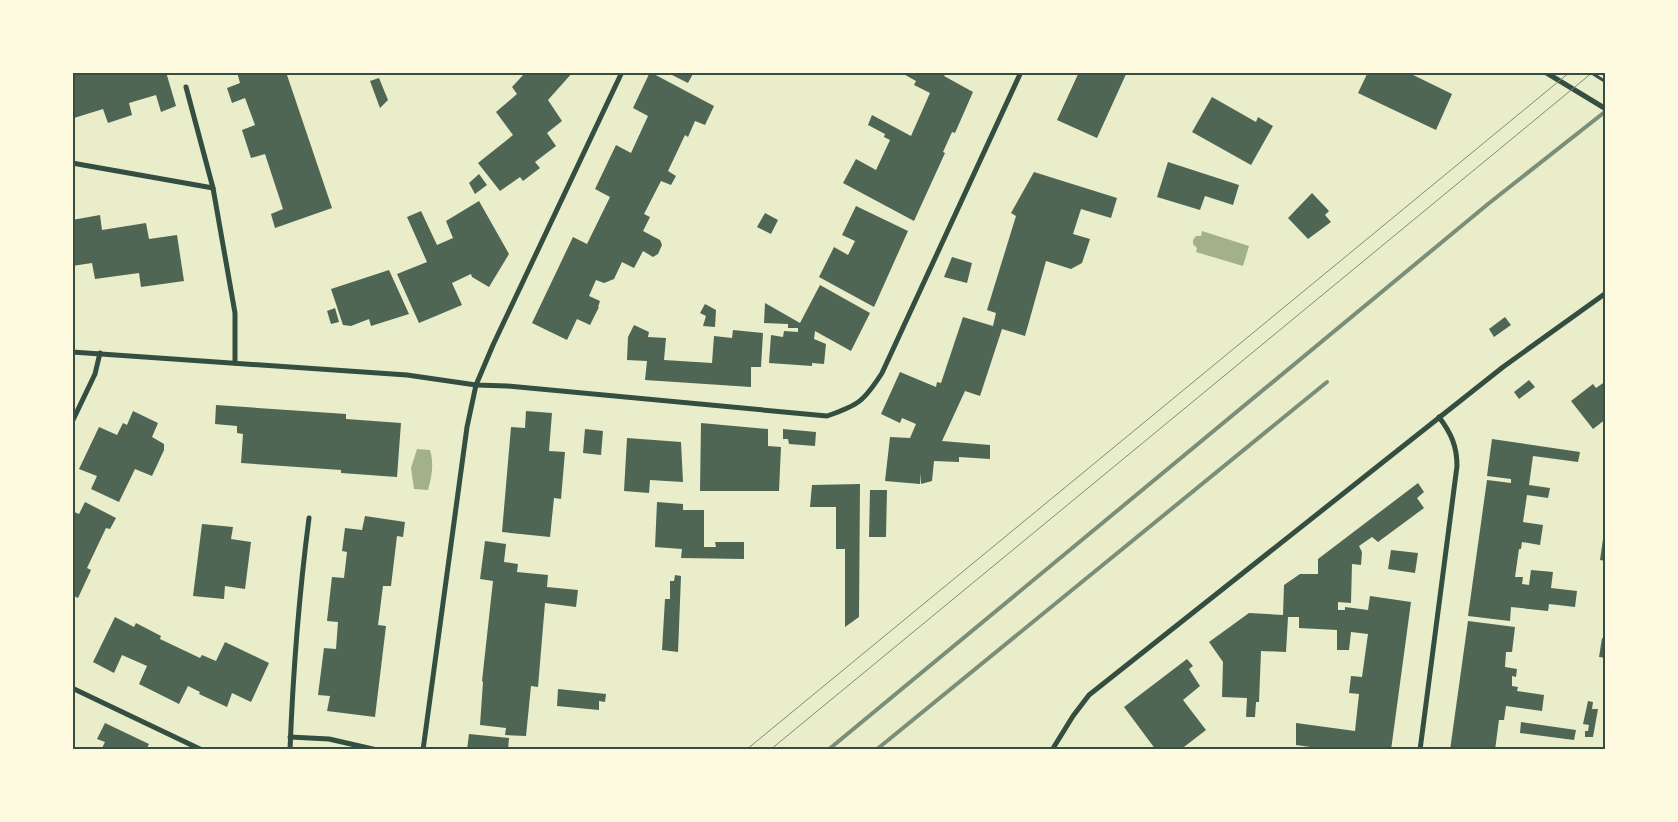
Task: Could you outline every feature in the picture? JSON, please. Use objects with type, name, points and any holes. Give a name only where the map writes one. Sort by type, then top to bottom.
[{"type":"street","points":[[423,750],[467,427],[476,385],[493,345],[622,72]]},
{"type":"street","points":[[72,352],[407,375],[476,385],[507,386],[827,416],[860,402],[882,373],[1021,72]]},
{"type":"street","points":[[1545,72],[1606,109]]},
{"type":"street","points":[[186,87],[213,188],[236,312],[235,363]]},
{"type":"street","points":[[72,163],[213,188]]},
{"type":"street","points":[[1052,750],[1073,716],[1089,695],[1439,417],[1540,339],[1606,293]]},
{"type":"street","points":[[72,422],[95,374],[100,353]]},
{"type":"street","points":[[1420,750],[1458,466],[1454,441],[1439,417]]},
{"type":"street","points":[[290,750],[299,602],[309,518]]},
{"type":"street","points":[[72,688],[194,748],[202,750]]},
{"type":"street","points":[[290,737],[329,738],[377,750]]},
{"type":"path","points":[[1590,72],[1606,82]]},
{"type":"shaded area","points":[[1202,231],[1249,246],[1243,266],[1196,252],[1197,248],[1193,244],[1193,240],[1196,236],[1201,236]]},
{"type":"shaded area","points":[[417,449],[430,450],[432,470],[428,490],[414,489],[411,468]]},
{"type":"building","points":[[84,72],[166,72],[176,106],[161,112],[156,95],[129,103],[132,115],[108,123],[103,109],[74,118],[72,112],[72,76]]},
{"type":"building","points":[[237,72],[286,72],[332,208],[275,228],[271,214],[283,209],[265,154],[251,158],[242,130],[255,125],[245,98],[232,103],[227,88],[240,83]]},
{"type":"building","points":[[522,72],[573,72],[548,100],[562,121],[547,133],[556,146],[535,162],[540,168],[523,181],[520,177],[500,191],[478,163],[513,135],[496,112],[517,94],[512,87],[524,74]]},
{"type":"building","points":[[650,72],[714,106],[705,125],[695,121],[688,137],[685,135],[668,171],[676,176],[671,185],[661,181],[644,214],[650,217],[643,231],[660,240],[662,245],[658,254],[653,257],[643,251],[634,268],[622,262],[614,279],[604,283],[596,280],[589,296],[600,301],[599,307],[590,325],[577,319],[567,340],[532,323],[573,237],[587,244],[610,197],[595,189],[616,145],[631,153],[648,116],[633,108]]},
{"type":"building","points":[[674,72],[694,72],[688,83],[672,75]]},
{"type":"building","points":[[900,72],[946,72],[944,76],[973,92],[955,133],[952,132],[943,152],[945,153],[914,221],[843,183],[856,159],[876,170],[890,140],[884,137],[885,134],[868,125],[872,115],[911,136],[930,93],[914,85],[916,81]]},
{"type":"building","points":[[1079,72],[1127,72],[1097,138],[1057,120]]},
{"type":"building","points":[[1368,72],[1407,72],[1452,94],[1436,130],[1358,93]]},
{"type":"building","points":[[379,78],[388,100],[380,108],[370,81]]},
{"type":"building","points":[[1212,97],[1256,122],[1258,117],[1273,126],[1251,165],[1192,132]]},
{"type":"building","points":[[1168,162],[1239,185],[1233,205],[1205,196],[1200,210],[1157,197]]},
{"type":"building","points":[[1034,172],[1117,198],[1111,218],[1081,209],[1073,234],[1090,239],[1082,263],[1071,269],[1046,261],[1025,336],[1002,329],[980,396],[965,391],[942,441],[990,445],[990,459],[959,457],[959,462],[934,461],[932,481],[921,484],[921,473],[920,484],[885,481],[890,437],[910,438],[916,424],[902,418],[900,423],[881,414],[900,372],[936,387],[937,382],[941,383],[963,317],[993,326],[996,313],[987,310],[1016,216],[1011,213]]},
{"type":"building","points":[[479,174],[487,185],[475,194],[469,183]]},
{"type":"building","points":[[1312,193],[1329,211],[1325,215],[1331,222],[1308,239],[1288,218]]},
{"type":"building","points":[[479,201],[509,254],[489,287],[472,277],[471,274],[452,283],[462,305],[419,323],[397,274],[427,262],[407,217],[421,211],[437,245],[453,238],[446,221]]},
{"type":"building","points":[[856,206],[908,231],[874,307],[819,277],[834,247],[848,255],[855,241],[842,235]]},
{"type":"building","points":[[765,213],[778,220],[771,234],[757,227]]},
{"type":"building","points":[[100,215],[102,230],[146,223],[149,239],[177,235],[184,281],[141,287],[139,273],[95,279],[92,263],[72,266],[72,220]]},
{"type":"building","points":[[952,257],[972,263],[967,283],[944,277]]},
{"type":"building","points":[[389,270],[409,314],[371,326],[369,319],[351,326],[343,325],[331,289]]},
{"type":"building","points":[[820,285],[870,313],[851,351],[815,331],[814,339],[826,344],[824,364],[812,363],[812,366],[769,363],[771,335],[783,337],[784,331],[798,332],[798,328],[788,328],[788,324],[764,323],[765,303],[800,323]]},
{"type":"building","points":[[705,304],[716,310],[715,327],[703,326],[706,316],[700,313]]},
{"type":"building","points":[[335,308],[339,322],[331,324],[327,311]]},
{"type":"building","points":[[1505,317],[1511,325],[1494,337],[1489,329]]},
{"type":"building","points":[[634,325],[649,332],[648,337],[666,338],[664,360],[712,363],[714,336],[732,338],[733,330],[763,333],[761,367],[751,367],[751,387],[645,380],[647,361],[627,360],[628,337]]},
{"type":"building","points":[[1529,380],[1535,387],[1519,399],[1514,392]]},
{"type":"building","points":[[1606,381],[1606,419],[1593,429],[1571,401],[1593,384],[1596,388]]},
{"type":"building","points":[[216,405],[346,414],[346,419],[401,423],[397,477],[341,473],[341,470],[241,463],[243,434],[237,433],[237,426],[215,424]]},
{"type":"building","points":[[133,411],[158,423],[152,437],[164,444],[164,450],[152,476],[135,469],[119,502],[91,489],[97,476],[79,469],[99,427],[117,435],[123,423],[127,425]]},
{"type":"building","points":[[526,411],[552,413],[549,451],[565,452],[561,499],[554,498],[550,537],[502,532],[511,427],[525,428]]},
{"type":"building","points":[[701,423],[768,429],[768,446],[781,447],[779,491],[700,491]]},
{"type":"building","points":[[585,429],[603,431],[601,455],[583,453]]},
{"type":"building","points":[[783,429],[816,432],[815,446],[789,444],[788,439],[783,439]]},
{"type":"building","points":[[627,438],[681,442],[683,482],[650,480],[649,493],[624,491]]},
{"type":"building","points":[[1492,439],[1580,452],[1578,462],[1533,456],[1529,485],[1550,488],[1548,498],[1527,495],[1523,522],[1543,525],[1540,545],[1522,542],[1521,549],[1519,549],[1515,577],[1523,577],[1522,584],[1529,585],[1531,570],[1553,572],[1551,588],[1577,591],[1575,607],[1549,604],[1548,611],[1511,607],[1510,621],[1468,616],[1487,480],[1511,483],[1511,479],[1487,476]]},
{"type":"building","points":[[1418,483],[1424,492],[1417,498],[1424,508],[1378,542],[1372,537],[1359,546],[1362,552],[1361,565],[1352,564],[1351,603],[1338,602],[1338,610],[1345,610],[1345,607],[1368,610],[1370,596],[1411,602],[1391,750],[1332,750],[1296,745],[1296,723],[1355,731],[1359,694],[1349,693],[1351,676],[1362,677],[1368,634],[1351,632],[1349,650],[1337,650],[1337,630],[1299,628],[1299,617],[1288,617],[1286,652],[1261,651],[1259,702],[1256,702],[1255,717],[1246,717],[1247,698],[1222,697],[1223,662],[1209,642],[1249,613],[1283,615],[1284,585],[1300,574],[1318,574],[1318,559]]},
{"type":"building","points":[[860,484],[859,617],[845,627],[845,549],[836,549],[836,507],[810,507],[812,485]]},
{"type":"building","points":[[870,490],[887,490],[886,537],[869,537]]},
{"type":"building","points":[[85,502],[116,518],[110,529],[106,528],[87,568],[91,570],[78,598],[72,595],[72,511],[79,514]]},
{"type":"building","points":[[657,502],[683,504],[683,510],[704,510],[704,547],[716,547],[715,542],[744,542],[744,559],[681,558],[682,549],[655,547]]},
{"type":"building","points":[[365,516],[405,522],[403,537],[397,536],[391,586],[383,586],[378,625],[386,626],[375,717],[327,711],[330,696],[318,695],[324,648],[336,649],[338,622],[327,621],[332,577],[344,578],[347,552],[342,551],[345,528],[362,530]]},
{"type":"building","points":[[202,524],[233,527],[231,539],[251,542],[245,589],[225,586],[224,599],[193,596]]},
{"type":"building","points":[[1604,532],[1606,532],[1606,561],[1600,560]]},
{"type":"building","points":[[485,541],[506,544],[504,562],[518,564],[517,572],[548,575],[547,587],[578,590],[576,607],[545,603],[538,687],[531,686],[526,736],[505,735],[506,728],[480,725],[482,681],[493,581],[480,579]]},
{"type":"building","points":[[1391,550],[1418,553],[1415,573],[1388,569]]},
{"type":"building","points":[[675,575],[681,576],[678,652],[662,650],[665,599],[670,599],[670,581],[674,581]]},
{"type":"building","points":[[115,617],[134,627],[136,623],[161,636],[160,639],[200,658],[202,655],[216,661],[225,642],[269,663],[251,702],[232,693],[227,707],[199,694],[200,692],[188,686],[179,704],[139,684],[147,666],[122,655],[114,673],[93,662]]},
{"type":"building","points":[[1468,621],[1515,627],[1512,652],[1506,652],[1505,667],[1517,669],[1516,677],[1512,676],[1512,686],[1518,687],[1517,691],[1544,695],[1542,711],[1506,706],[1504,720],[1499,720],[1495,750],[1450,750]]},
{"type":"building","points":[[1602,638],[1606,639],[1606,658],[1599,657]]},
{"type":"building","points":[[1187,659],[1193,666],[1189,669],[1200,686],[1183,700],[1206,730],[1180,750],[1156,750],[1124,707]]},
{"type":"building","points":[[558,689],[606,694],[605,702],[599,701],[599,710],[557,706]]},
{"type":"building","points":[[1588,701],[1593,702],[1592,709],[1598,709],[1593,737],[1585,737],[1585,731],[1588,731],[1589,725],[1583,724]]},
{"type":"building","points":[[1521,722],[1576,730],[1574,740],[1520,733]]},
{"type":"building","points":[[105,723],[149,744],[146,750],[101,750],[105,742],[97,739]]},
{"type":"building","points":[[469,734],[509,738],[508,750],[467,750]]},
{"type":"tram line","points":[[746,750],[1570,72]]},
{"type":"tram line","points":[[770,750],[1593,72]]},
{"type":"railway","points":[[828,750],[1488,204],[1606,111]]},
{"type":"railway","points":[[876,750],[1327,382]]}]
